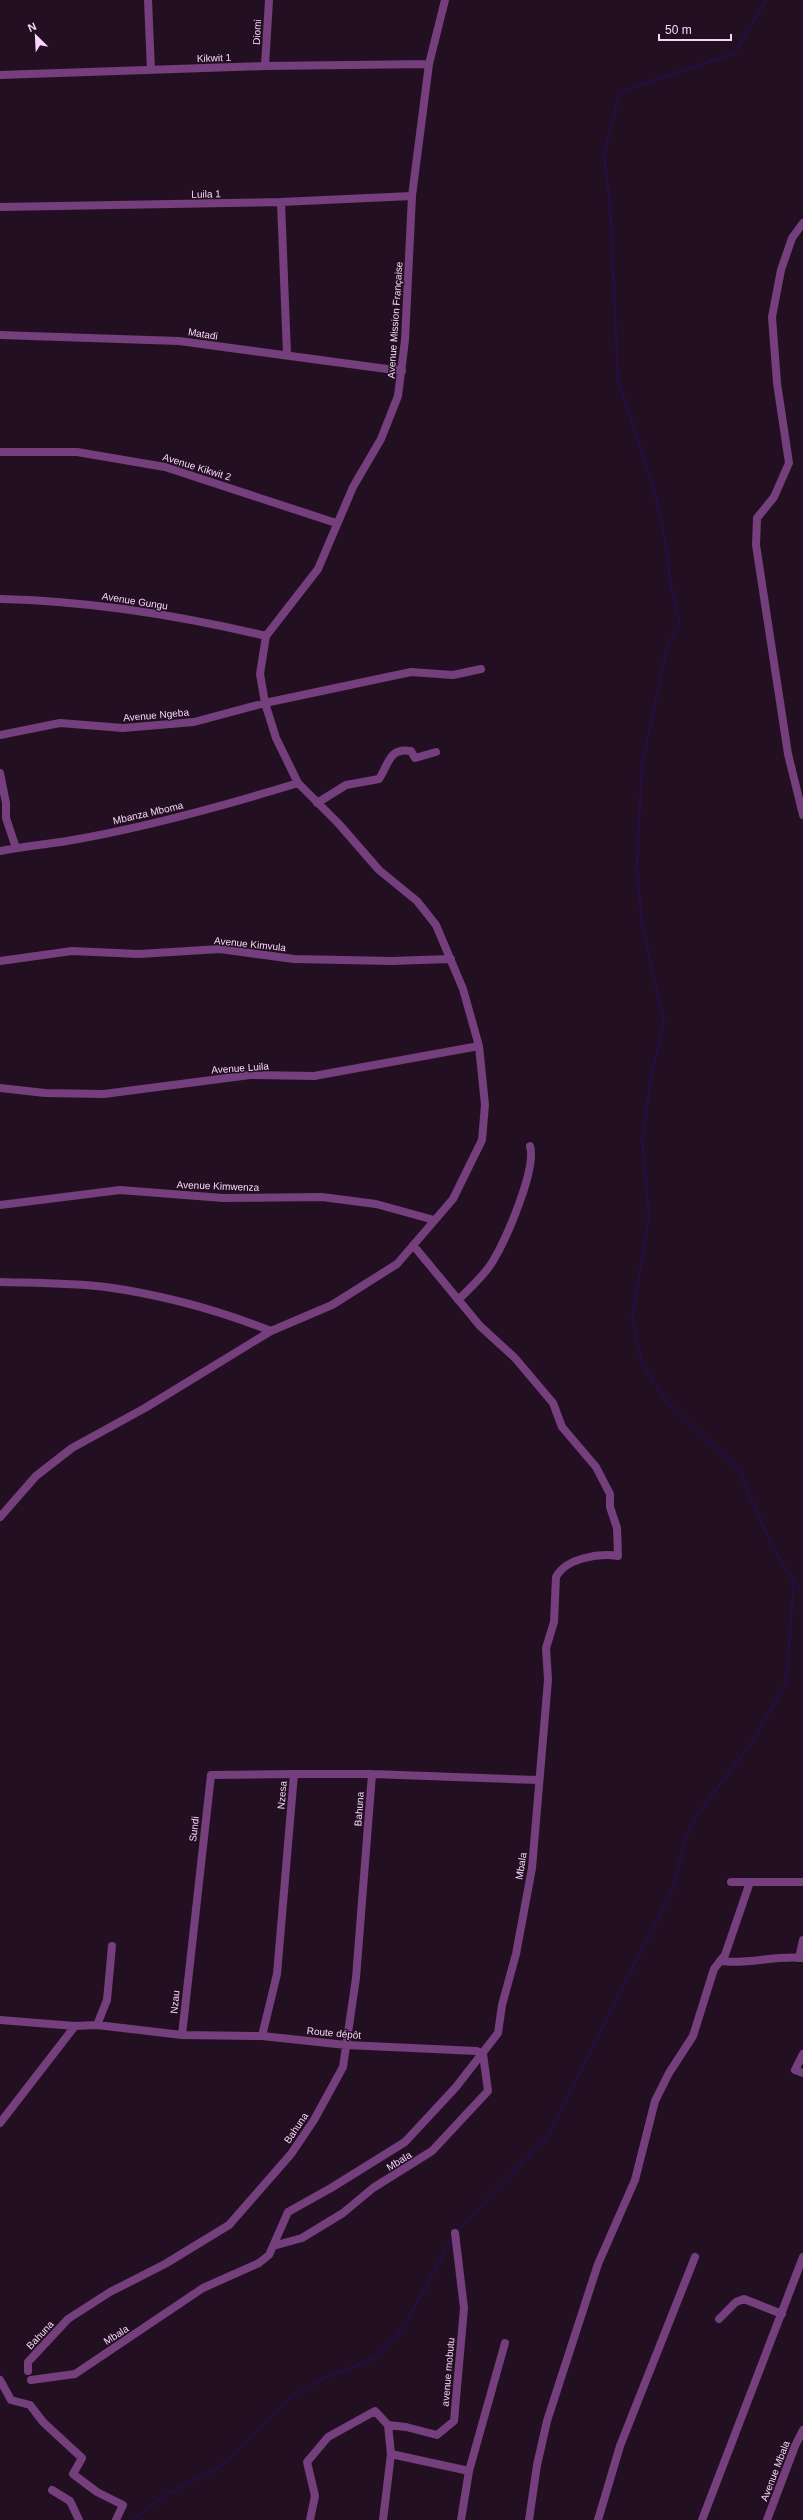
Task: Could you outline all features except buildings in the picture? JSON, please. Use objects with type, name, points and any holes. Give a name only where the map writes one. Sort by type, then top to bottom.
[{"type":"street","points":[[148,0],[151,70]]},
{"type":"street","name":"Diomi","points":[[265,66],[269,0]]},
{"type":"street","name":"Avenue Mission Française","points":[[0,1517],[36,1476],[72,1448],[145,1408],[271,1331],[339,1301],[397,1264],[453,1199],[482,1140],[485,1105],[479,1046],[463,989],[436,925],[417,901],[379,870],[338,823],[298,783],[276,738],[265,703],[260,668],[266,636],[318,569],[336,523],[353,487],[381,439],[398,396],[402,371],[412,196],[429,64],[445,0]]},
{"type":"street","name":"Kikwit 1","points":[[0,75],[265,66],[429,64]]},
{"type":"street","name":"Luila 1","points":[[0,206],[281,202],[412,196]]},
{"type":"street","points":[[281,202],[287,354]]},
{"type":"street","points":[[803,223],[792,238],[781,270],[772,317],[777,383],[789,463],[774,497],[762,511],[755,526],[756,545],[786,747],[803,815]]},
{"type":"street","name":"Matadi","points":[[0,335],[179,341],[287,354],[402,371]]},
{"type":"street","name":"Avenue Kikwit 2","points":[[0,452],[77,452],[165,466],[336,523]]},
{"type":"street","name":"Avenue Gungu","points":[[0,599],[61,600],[132,610],[266,636]]},
{"type":"street","name":"Avenue Ngeba","points":[[0,735],[60,723],[123,728],[194,722],[265,703],[370,682],[411,672],[453,675],[481,669]]},
{"type":"street","points":[[317,803],[346,785],[379,779],[393,754],[402,750],[411,751],[415,758],[436,752]]},
{"type":"street","points":[[0,773],[6,803],[6,818],[16,848]]},
{"type":"street","name":"Mbanza Mboma","points":[[0,850],[61,842],[140,825],[212,808],[298,783]]},
{"type":"street","name":"Avenue Kimvula","points":[[0,961],[72,951],[139,954],[220,949],[294,959],[392,962],[451,959]]},
{"type":"street","name":"Avenue Luila","points":[[0,1088],[45,1093],[104,1094],[250,1075],[314,1076],[479,1046]]},
{"type":"street","points":[[413,1245],[458,1300],[483,1274],[504,1237],[525,1185],[532,1158],[530,1146]]},
{"type":"street","name":"Avenue Kimwenza","points":[[0,1205],[120,1190],[223,1198],[322,1197],[376,1204],[434,1220]]},
{"type":"street","points":[[0,1282],[106,1287],[179,1301],[236,1317],[271,1331]]},
{"type":"street","name":"Mbala","points":[[31,2380],[75,2374],[203,2288],[259,2263],[269,2255],[274,2246],[302,2238],[336,2218],[373,2188],[432,2151],[488,2091],[483,2054],[498,2034],[502,2005],[516,1954],[532,1868],[538,1780],[548,1680],[546,1648],[554,1622],[556,1577],[559,1571],[571,1563],[604,1555],[618,1556],[617,1528],[610,1507],[608,1489],[596,1467],[560,1424],[553,1403],[515,1358],[480,1326],[458,1300]]},
{"type":"street","name":"Nzesa","points":[[262,2036],[276,1974],[294,1774],[372,1774],[538,1780]]},
{"type":"street","name":"Sundi","points":[[198,1885],[210,1775],[294,1774]]},
{"type":"street","name":"Bahuna","points":[[28,2371],[28,2362],[68,2319],[110,2292],[165,2264],[229,2225],[291,2154],[314,2120],[342,2067],[346,2045],[356,1978],[372,1774]]},
{"type":"street","points":[[731,1882],[803,1882]]},
{"type":"street","points":[[529,2520],[537,2465],[547,2421],[598,2264],[635,2180],[655,2101],[669,2073],[693,2036],[714,1969],[725,1955],[750,1882]]},
{"type":"street","name":"Nzau","points":[[182,2035],[198,1885]]},
{"type":"street","points":[[720,1961],[736,1963],[768,1957],[801,1958],[803,1940]]},
{"type":"street","points":[[96,2025],[107,2000],[112,1946]]},
{"type":"street","points":[[0,2020],[75,2026],[96,2025],[182,2035]]},
{"type":"street","points":[[0,2123],[75,2026]]},
{"type":"street","name":"Route dépôt","points":[[182,2035],[262,2036],[346,2045],[477,2051],[483,2054]]},
{"type":"street","points":[[274,2246],[288,2212],[331,2188],[405,2142],[483,2054]]},
{"type":"street","points":[[803,2054],[795,2070],[803,2072]]},
{"type":"street","name":"avenue mobutu","points":[[388,2425],[406,2427],[437,2435],[454,2421],[464,2308],[455,2233]]},
{"type":"street","points":[[598,2520],[623,2439],[695,2257]]},
{"type":"street","points":[[702,2520],[803,2257]]},
{"type":"street","points":[[719,2319],[736,2302],[744,2298],[782,2314]]},
{"type":"street","points":[[461,2520],[469,2471],[506,2344]]},
{"type":"street","points":[[0,2380],[11,2400],[30,2405],[43,2422],[82,2458],[72,2474],[97,2492],[123,2505],[116,2520]]},
{"type":"street","points":[[310,2520],[316,2496],[307,2462],[328,2437],[375,2411],[388,2425],[391,2454],[383,2520]]},
{"type":"street","name":"Avenue Mbala","points":[[767,2520],[792,2452],[803,2430]]},
{"type":"street","points":[[391,2454],[469,2471]]},
{"type":"street","points":[[52,2490],[70,2501],[79,2520]]},
{"type":"waterway","points":[[133,2520],[165,2495],[220,2467],[290,2398],[324,2378],[374,2359],[402,2330],[455,2233],[548,2136],[673,1888],[685,1840],[697,1815],[753,1741],[786,1683],[794,1581],[772,1546],[739,1470],[666,1401],[642,1363],[632,1317],[649,1215],[642,1139],[652,1073],[664,1023],[642,925],[637,868],[642,764],[668,644],[680,623],[670,583],[668,555],[655,493],[618,379],[610,205],[604,154],[620,92],[734,53],[766,0]]},
{"type":"waterway","points":[[794,1581],[803,1591]]}]
